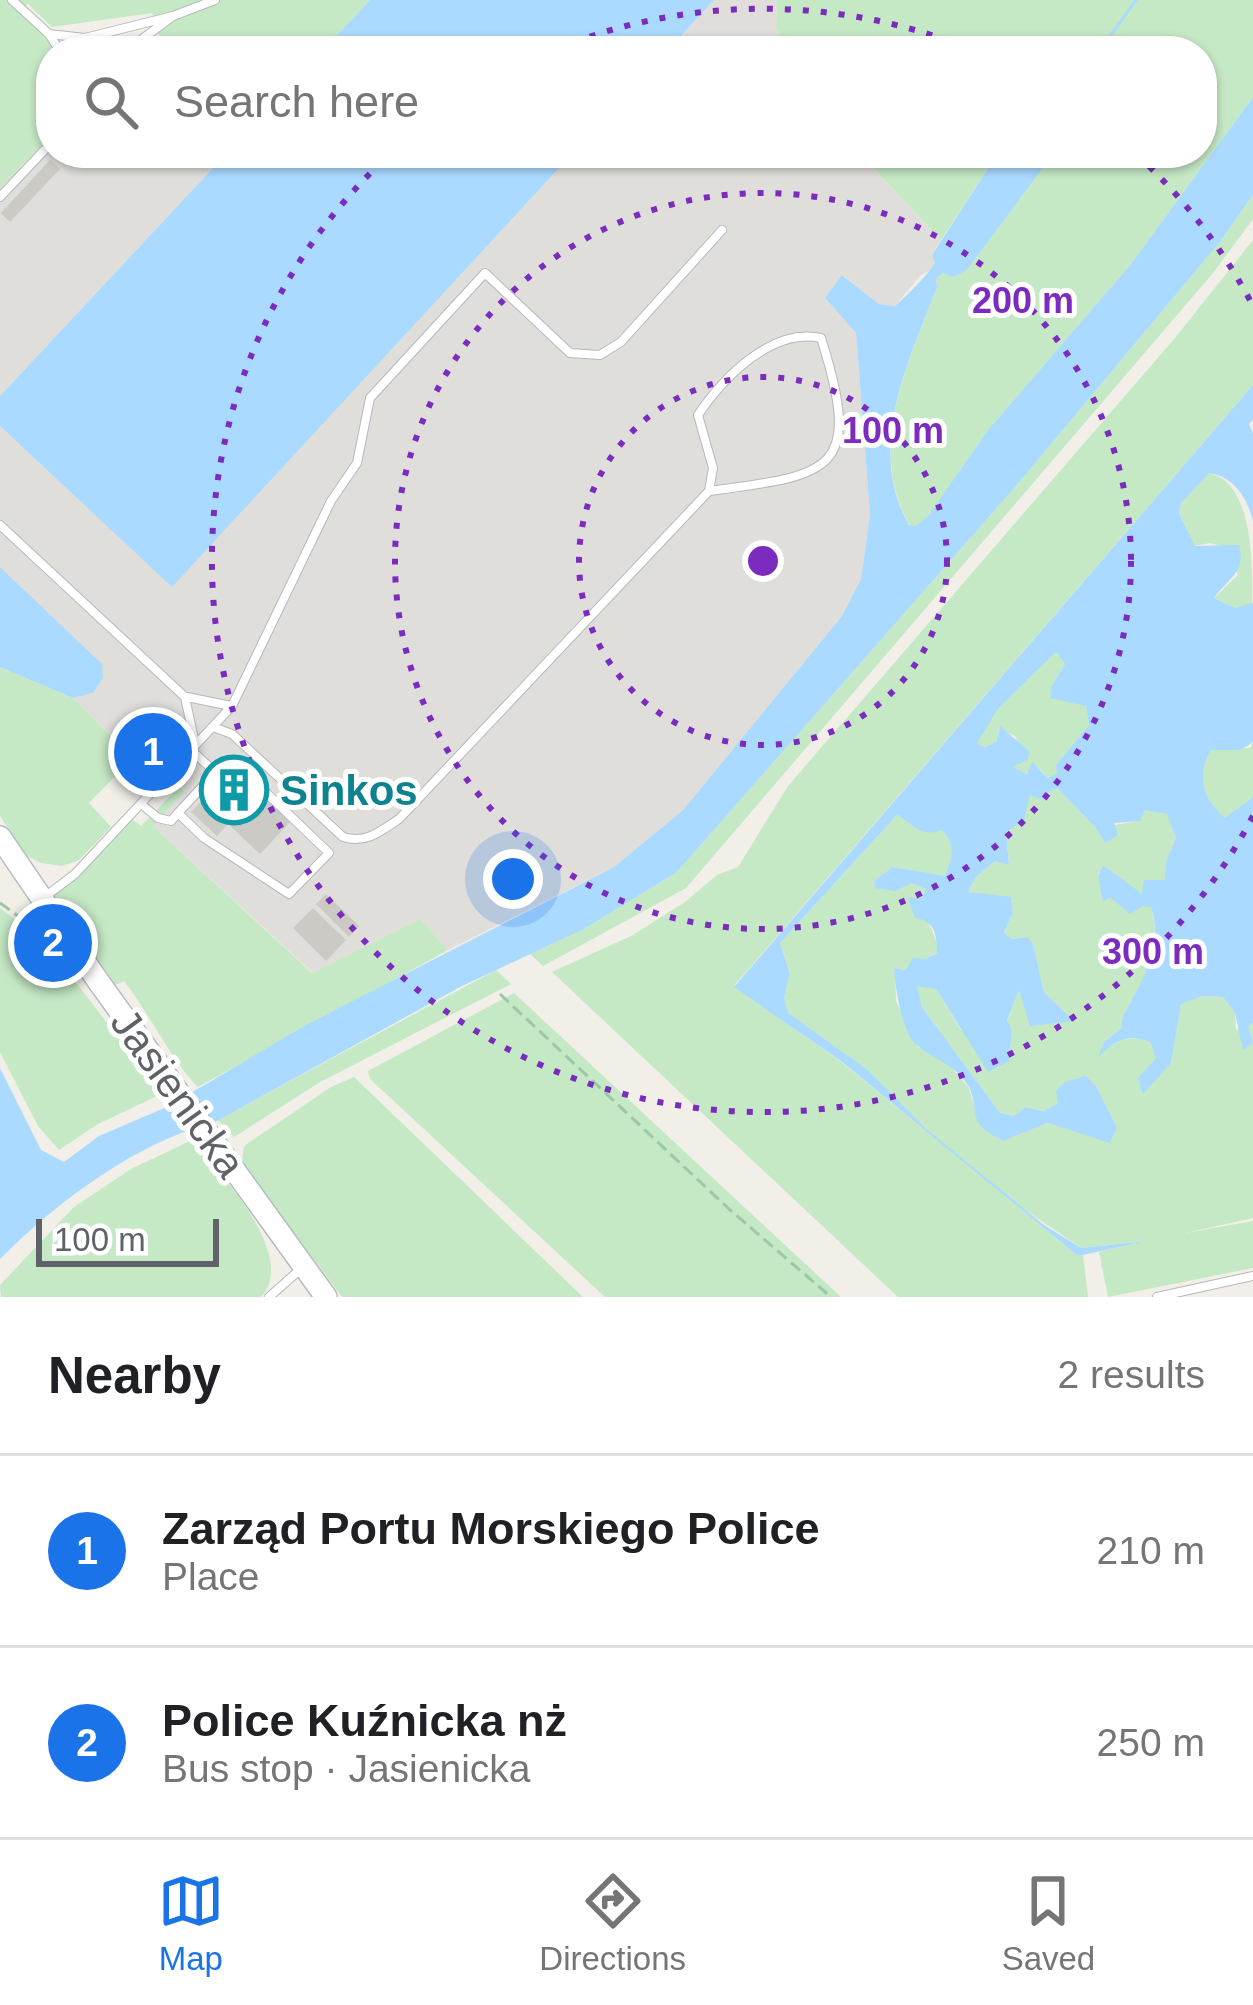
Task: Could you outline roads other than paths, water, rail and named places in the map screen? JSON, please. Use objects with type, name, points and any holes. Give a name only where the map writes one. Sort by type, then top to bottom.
[{"type":"main road","name":"Jasienicka","points":[[0,837],[326,1297]]},
{"type":"main road","name":"Jasienicka","points":[[0,850],[37,893]]},
{"type":"lane","points":[[12,0],[49,34],[67,36]]},
{"type":"lane","points":[[93,36],[215,0]]},
{"type":"lane","points":[[146,36],[173,16]]},
{"type":"lane","points":[[0,197],[36,159]]},
{"type":"lane","points":[[37,893],[75,874],[232,706],[331,501],[357,463],[370,398],[485,273],[570,353],[600,355],[621,342],[722,230]]},
{"type":"lane","points":[[213,728],[232,734],[343,837],[357,842],[376,834],[399,819],[709,491],[713,468],[698,415],[713,393],[737,368],[766,350],[804,334],[821,338],[834,378],[838,446],[824,466],[796,479],[709,491]]},
{"type":"lane","points":[[0,525],[185,697],[232,706]]},
{"type":"lane","points":[[185,697],[193,748],[216,772]]},
{"type":"lane","points":[[141,804],[166,821],[232,760],[326,847],[327,857],[289,894],[204,838],[178,813]]},
{"type":"lane","points":[[268,1297],[304,1266]]},
{"type":"lane","points":[[1157,1297],[1253,1276]]},
{"type":"water","points":[[370,0],[714,0],[681,36],[336,36]]},
{"type":"water","points":[[1253,97],[1253,195],[1219,243],[1016,486],[677,872],[584,929],[462,986],[215,1122],[127,1159],[72,1196],[0,1259],[0,1068],[41,1150],[64,1162],[99,1136],[169,1106],[306,1025],[614,867],[683,810],[842,616],[861,579],[870,515],[856,333],[825,298],[842,275],[879,304],[895,306],[935,263],[932,255],[988,168],[1043,168],[967,270],[953,277],[943,273],[936,279],[904,374],[891,435],[896,495],[909,525],[916,526],[929,515],[988,430],[1131,264],[1201,168],[1217,168],[1217,146]]},
{"type":"water","points":[[213,168],[559,168],[172,587],[0,426],[0,396]]},
{"type":"water","points":[[1253,385],[1249,424],[1253,433],[1253,521],[1238,490],[1209,473],[1181,503],[1179,513],[1195,546],[1239,545],[1238,569],[1214,598],[1235,608],[1253,603],[1253,742],[1241,750],[1211,750],[1203,778],[1211,803],[1225,818],[1253,797],[1253,1023],[1248,1026],[1253,1043],[1243,1050],[1235,1013],[1223,997],[1203,996],[1181,1004],[1171,1063],[1143,1094],[1138,1078],[1156,1058],[1150,1042],[1122,1040],[1098,1057],[1105,1041],[1122,1028],[1153,952],[1155,923],[1151,907],[1130,914],[1110,897],[1103,902],[1098,876],[1103,865],[1142,894],[1144,880],[1165,880],[1166,861],[1176,838],[1167,814],[1145,810],[1140,821],[1114,823],[1118,835],[1105,843],[1057,788],[1045,794],[1046,801],[1030,795],[1024,820],[1006,832],[1009,865],[995,861],[975,878],[968,892],[1011,897],[1013,913],[1004,932],[1011,939],[1028,937],[1044,992],[1074,1021],[1030,1026],[1019,990],[1007,1020],[1012,1031],[1009,1061],[988,1072],[936,989],[917,986],[922,1007],[1000,1113],[1014,1116],[1025,1107],[1043,1111],[1058,1104],[1056,1091],[1065,1082],[1086,1076],[1117,1127],[1110,1143],[1048,1123],[1002,1141],[979,1124],[964,1079],[912,1040],[894,968],[906,970],[913,958],[926,959],[937,953],[933,930],[915,918],[908,898],[922,898],[926,889],[911,883],[896,891],[875,888],[874,881],[893,867],[945,876],[951,852],[942,830],[923,831],[897,815],[780,943],[790,973],[784,998],[788,1013],[868,1070],[925,1128],[1044,1225],[1081,1248],[1147,1241],[1253,1218],[1078,1256],[842,1062],[734,987]],"holes":[[[1056,652],[1065,664],[1050,698],[1086,706],[1089,725],[1056,765],[1057,774],[1048,778],[1032,762],[1027,774],[1013,767],[1027,760],[1030,752],[1000,726],[996,742],[985,747],[977,743],[998,709]]]},
{"type":"water","points":[[0,567],[102,664],[103,678],[93,693],[73,698],[0,667]]},
{"type":"waterway","points":[[1110,36],[1136,0]]},
{"type":"place","name":"Zarząd Portu Morskiego Police","points":[[153,752]]},
{"type":"place","name":"Sinkos","points":[[234,790]]},
{"type":"place","name":"Police Kuźnicka nż","points":[[53,943]]}]
